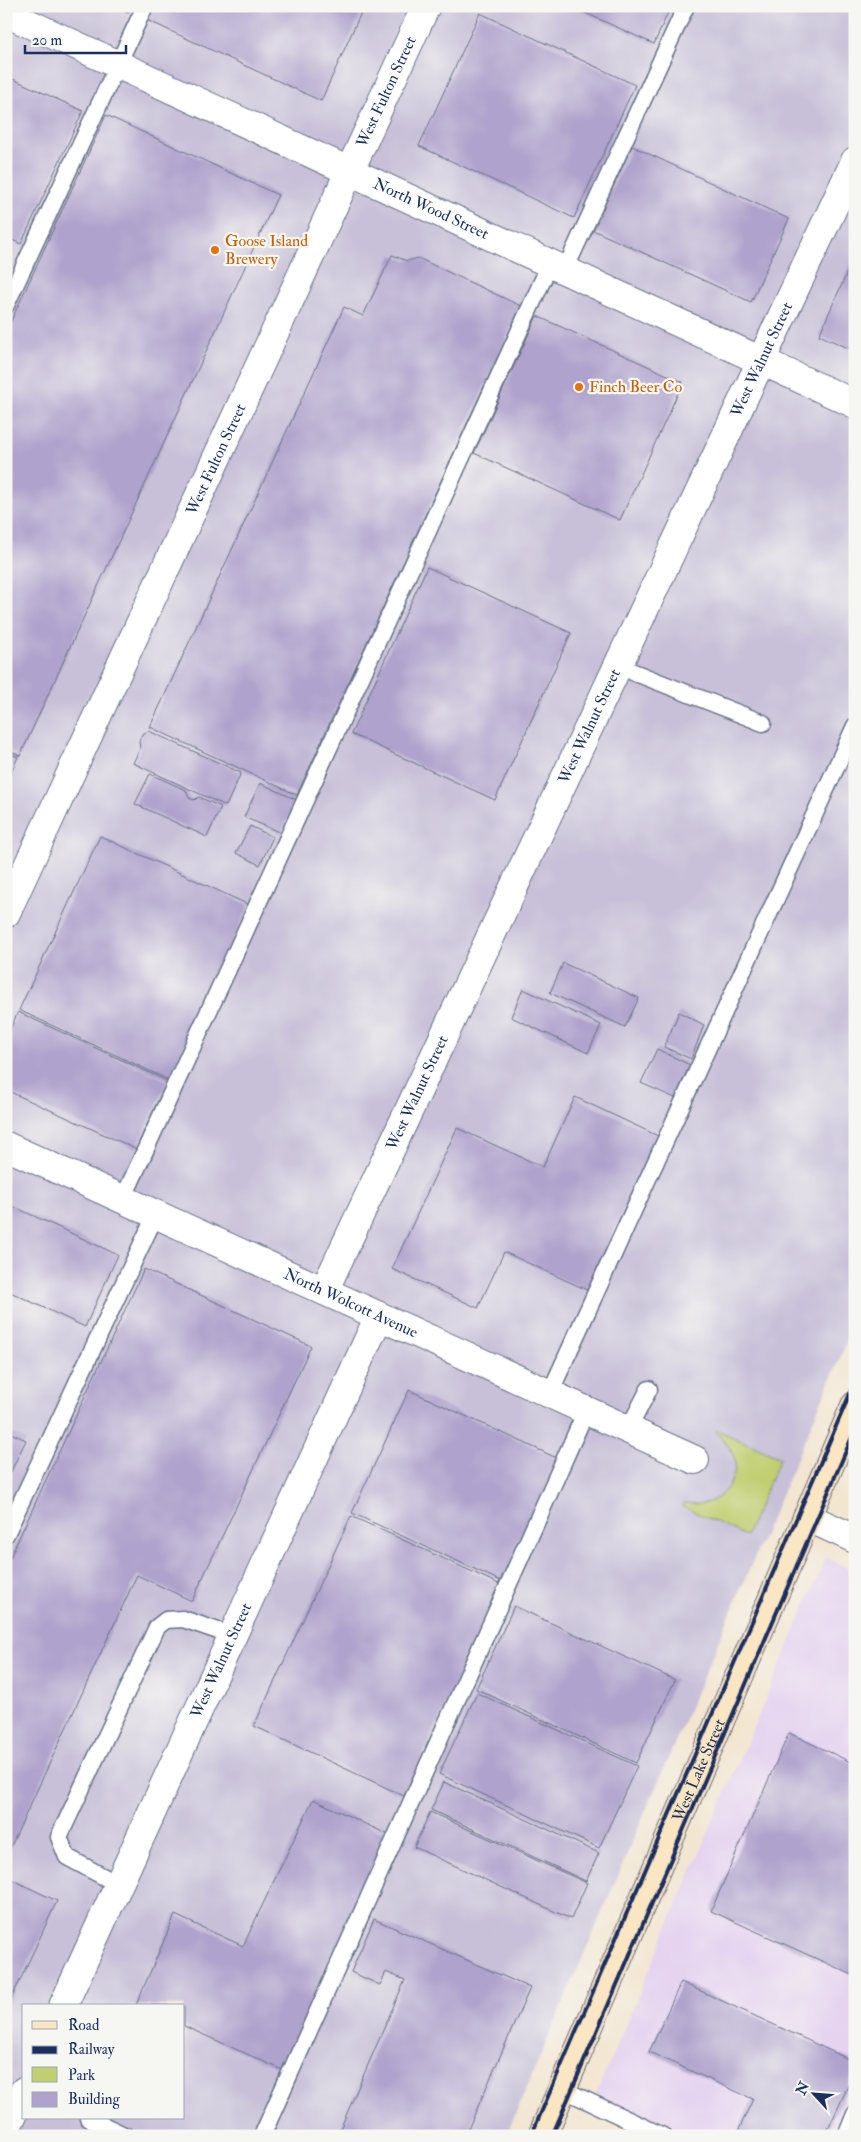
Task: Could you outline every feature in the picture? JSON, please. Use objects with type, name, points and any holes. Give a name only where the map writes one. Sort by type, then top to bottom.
[{"type":"main road","name":"West Lake Street","points":[[542,2136],[855,1406]]},
{"type":"street","name":"West Fulton Street","points":[[6,913],[426,6]]},
{"type":"street","name":"North Wood Street","points":[[6,13],[855,404]]},
{"type":"street","name":"West Walnut Street","points":[[324,1291],[855,161]]},
{"type":"street","name":"North Wolcott Avenue","points":[[6,1146],[695,1460]]},
{"type":"street","name":"West Walnut Street","points":[[64,2004],[379,1316]]},
{"type":"street","points":[[807,1517],[855,1539]]},
{"type":"street","points":[[6,2129],[22,2095]]},
{"type":"lane","points":[[6,305],[144,6]]},
{"type":"lane","points":[[123,1199],[558,267],[686,6]]},
{"type":"lane","points":[[618,666],[763,723]]},
{"type":"lane","points":[[549,1395],[855,726]]},
{"type":"lane","points":[[6,1534],[156,1214]]},
{"type":"lane","points":[[628,1430],[649,1389]]},
{"type":"lane","points":[[262,2136],[586,1411]]},
{"type":"lane","points":[[119,1885],[67,1858],[59,1837],[157,1627],[166,1620],[183,1619],[233,1636]]},
{"type":"lane","points":[[562,2089],[663,2136]]},
{"type":"lane","points":[[846,2136],[855,2114]]},
{"type":"lane","points":[[92,2120],[126,2136]]},
{"type":"shaded area","points":[[6,6],[855,6],[855,1323],[506,2136],[6,2136]]},
{"type":"shaded area","points":[[826,1558],[855,1571],[855,2114],[846,2136],[663,2136],[592,2103]]},
{"type":"green space","points":[[717,1430],[780,1458],[746,1536],[682,1506],[684,1503],[699,1504],[714,1500],[730,1484],[735,1469],[735,1461],[730,1449],[716,1432]]},
{"type":"building","points":[[115,6],[131,6],[128,12]]},
{"type":"building","points":[[153,6],[364,6],[321,101],[147,20]]},
{"type":"building","points":[[570,6],[671,6],[654,44]]},
{"type":"building","points":[[480,13],[635,85],[574,218],[419,146]]},
{"type":"building","points":[[13,79],[83,111],[21,244],[6,237],[6,93]]},
{"type":"building","points":[[106,115],[278,195],[20,756],[6,749],[6,332]]},
{"type":"building","points":[[632,146],[789,219],[751,302],[593,230]]},
{"type":"building","points":[[392,255],[407,261],[418,258],[521,306],[297,795],[150,727],[344,307],[363,316]]},
{"type":"building","points":[[855,255],[855,351],[819,335]]},
{"type":"building","points":[[537,316],[683,382],[620,520],[474,453]]},
{"type":"building","points":[[427,567],[571,633],[495,800],[351,734]]},
{"type":"building","points":[[149,731],[241,773],[226,806],[133,763],[140,749],[139,741],[142,734]]},
{"type":"building","points":[[6,752],[18,757],[6,784]]},
{"type":"building","points":[[150,774],[186,790],[189,798],[194,800],[199,797],[221,807],[207,837],[135,804]]},
{"type":"building","points":[[260,783],[297,800],[281,833],[244,817]]},
{"type":"building","points":[[250,826],[273,837],[260,865],[236,853]]},
{"type":"building","points":[[100,836],[249,905],[169,1080],[19,1010]]},
{"type":"building","points":[[563,963],[639,998],[625,1027],[550,993]]},
{"type":"building","points":[[523,989],[601,1025],[588,1053],[511,1017]]},
{"type":"building","points":[[18,1012],[167,1081],[136,1149],[6,1090],[6,1038]]},
{"type":"building","points":[[679,1012],[704,1025],[691,1059],[664,1047]]},
{"type":"building","points":[[657,1049],[690,1065],[675,1098],[641,1083]]},
{"type":"building","points":[[575,1097],[658,1136],[587,1290],[504,1252],[478,1308],[392,1269],[457,1128],[543,1167]]},
{"type":"building","points":[[6,1203],[118,1255],[85,1327],[6,1290]]},
{"type":"building","points":[[144,1269],[311,1346],[192,1601],[137,1575],[6,1857],[6,1566]]},
{"type":"building","points":[[409,1390],[559,1459],[503,1582],[352,1513]]},
{"type":"building","points":[[6,1431],[26,1440],[6,1482]]},
{"type":"building","points":[[351,1516],[501,1585],[404,1796],[254,1726]]},
{"type":"building","points":[[514,1606],[675,1680],[636,1763],[476,1689]]},
{"type":"building","points":[[477,1693],[637,1766],[599,1848],[439,1774]]},
{"type":"building","points":[[789,1733],[855,1764],[855,1976],[711,1911]]},
{"type":"building","points":[[444,1782],[599,1853],[586,1881],[431,1810]]},
{"type":"building","points":[[313,1799],[393,1837],[287,2072],[185,2026],[185,2004],[136,2004],[175,1915],[243,1946]]},
{"type":"building","points":[[430,1812],[587,1883],[571,1919],[414,1847]]},
{"type":"building","points":[[6,1877],[57,1901],[6,2010]]},
{"type":"building","points":[[374,1919],[530,1988],[465,2136],[337,2136],[405,1980],[386,1972],[380,1985],[351,1972]]},
{"type":"building","points":[[681,1982],[855,2062],[855,2071],[825,2136],[736,2136],[753,2099],[649,2052]]},
{"type":"railway","points":[[531,2136],[855,1382]]},
{"type":"railway","points":[[552,2136],[855,1430]]},
{"type":"place","name":"Goose Island Brewery","points":[[215,250]]},
{"type":"place","name":"Finch Beer Co","points":[[579,387]]}]
